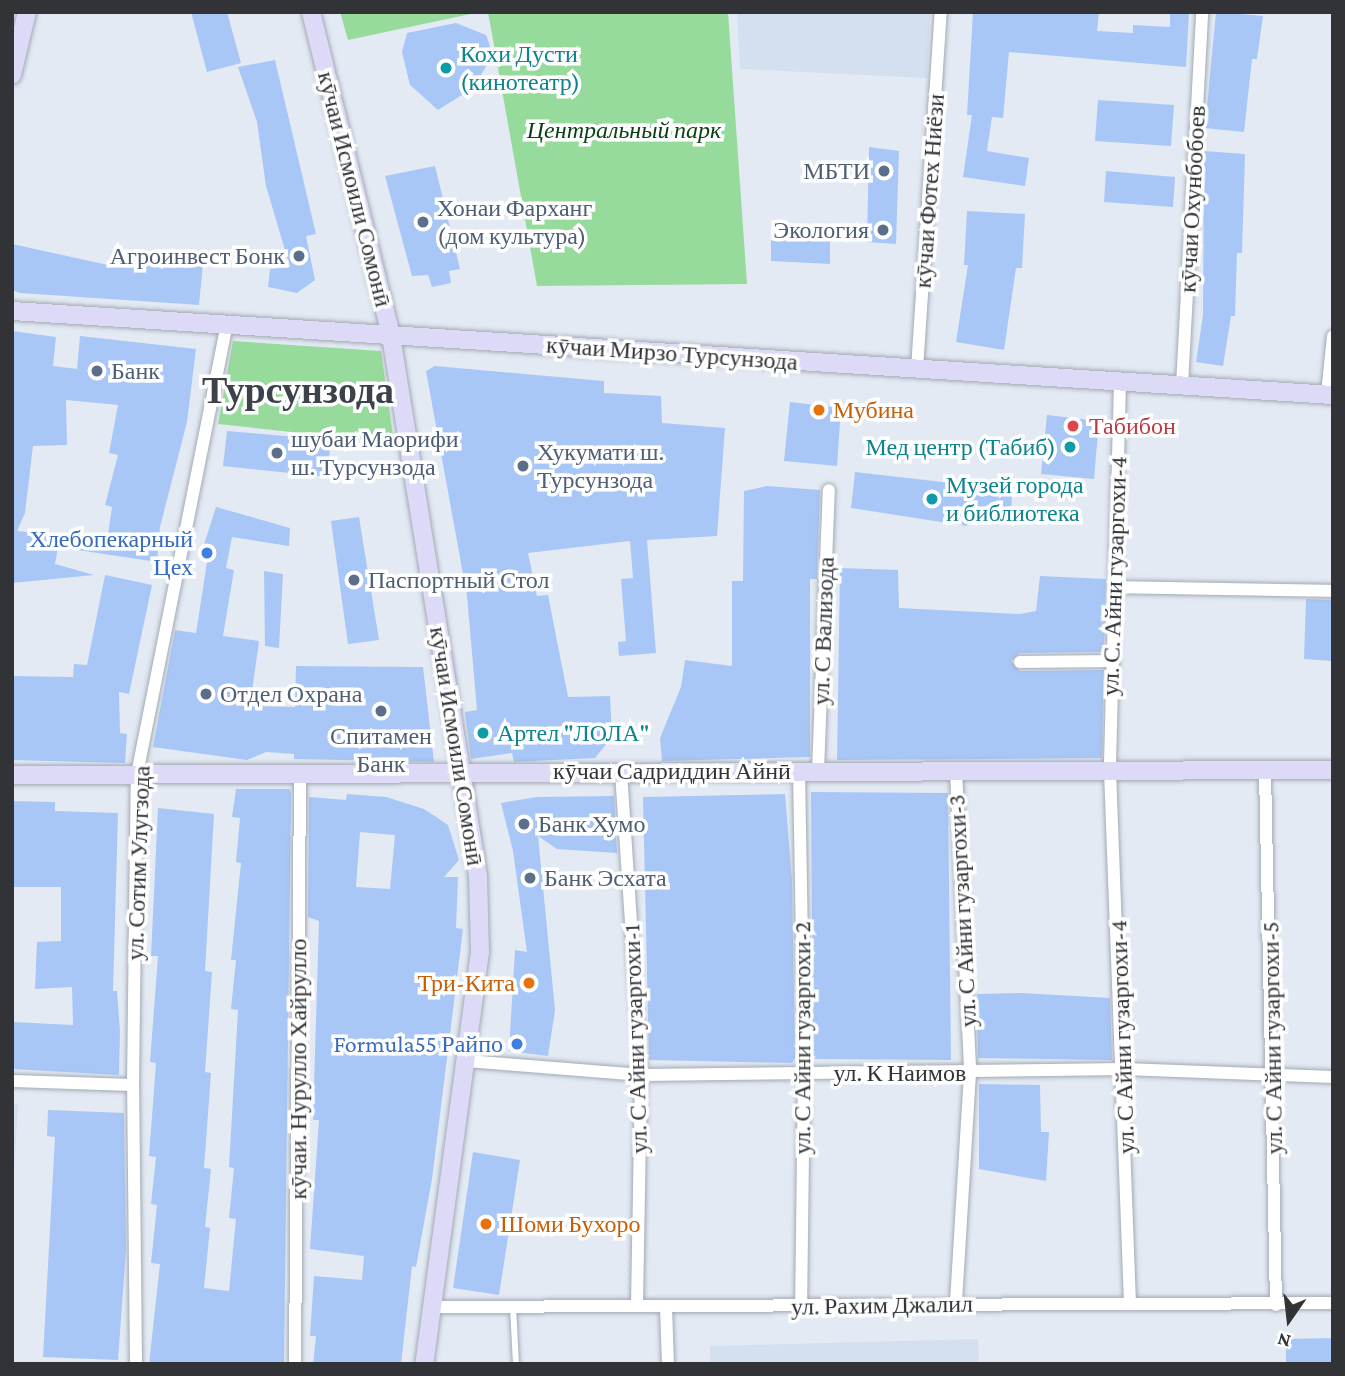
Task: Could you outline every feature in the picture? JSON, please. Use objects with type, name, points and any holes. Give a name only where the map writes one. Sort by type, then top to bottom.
[{"type":"street","points":[[12,75],[27,12]]},
{"type":"street","name":"кӯчаи Исмоили Сомонӣ","points":[[311,12],[391,336],[478,876],[480,952],[424,1364]]},
{"type":"street","name":"кӯчаи Фотех Ниёзи","points":[[917,369],[941,12]]},
{"type":"street","name":"кӯчаи Охунбобоев","points":[[1182,385],[1202,12]]},
{"type":"street","name":"кӯчаи Мирзо Турсунзода","points":[[12,311],[226,328],[1330,395]]},
{"type":"street","name":"ул. Сотим Улугзода","points":[[136,1364],[133,1086],[137,774],[226,328]]},
{"type":"street","points":[[1330,395],[1333,336]]},
{"type":"street","name":"ул. С. Айни гузаргохи-4","points":[[1110,771],[1119,382]]},
{"type":"street","name":"ул. С Вализода","points":[[818,771],[829,490]]},
{"type":"street","points":[[1114,587],[1333,591]]},
{"type":"street","points":[[1020,663],[1111,661]]},
{"type":"street","name":"кӯчаи Садриддин Айнӣ","points":[[12,775],[1333,770]]},
{"type":"street","name":"ул. С Айни гузаргохи-2","points":[[799,771],[804,1070],[801,1306]]},
{"type":"street","name":"ул. С Айни гузаргохи-3","points":[[956,771],[970,1073],[956,1303]]},
{"type":"street","name":"ул. С Айни гузаргохи-4","points":[[1110,771],[1125,1069],[1130,1304]]},
{"type":"street","name":"ул. С Айни гузаргохи-5","points":[[1265,771],[1274,1076],[1276,1305]]},
{"type":"street","name":"ул. С Айни гузаргохи-1","points":[[621,772],[641,1075],[637,1306]]},
{"type":"street","name":"кӯчаи. Нурулло Хайрулло","points":[[295,1364],[300,774]]},
{"type":"street","name":"ул. К Наимов","points":[[467,1061],[641,1075],[804,1070],[970,1073],[1125,1069],[1333,1077]]},
{"type":"street","points":[[12,1081],[133,1086]]},
{"type":"street","name":"ул. Рахим Джалил","points":[[432,1307],[1333,1303]]},
{"type":"street","points":[[666,1307],[668,1364]]},
{"type":"lane","points":[[513,1307],[516,1364]]},
{"type":"shaded area","points":[[737,12],[930,12],[927,78],[740,69]]},
{"type":"shaded area","points":[[12,1104],[18,1104],[12,1205]]},
{"type":"shaded area","points":[[978,1339],[979,1364],[710,1364],[710,1346]]},
{"type":"green space","points":[[340,12],[480,12],[348,40]]},
{"type":"green space","name":"Центральный парк","points":[[488,12],[728,12],[747,284],[537,286]]},
{"type":"green space","points":[[233,341],[381,351],[394,443],[218,424]]},
{"type":"building","points":[[191,12],[227,12],[241,63],[207,72]]},
{"type":"building","points":[[973,12],[1099,12],[1097,31],[1133,33],[1133,25],[1170,27],[1170,12],[1189,12],[1186,67],[1009,52],[1003,118],[992,117],[987,151],[1029,158],[1025,186],[963,177],[972,115],[967,115]]},
{"type":"building","points":[[1216,12],[1263,16],[1257,59],[1252,59],[1244,132],[1205,128]]},
{"type":"building","name":"Кохи Дусти (кинотеатр)","points":[[456,23],[486,35],[493,55],[473,88],[438,110],[410,85],[402,52],[407,33]]},
{"type":"building","points":[[275,60],[316,234],[306,236],[315,280],[297,293],[268,287],[270,269],[290,267],[266,186],[257,122],[238,67]]},
{"type":"building","points":[[1098,100],[1174,105],[1171,146],[1095,141]]},
{"type":"building","points":[[869,147],[899,151],[896,244],[867,242]]},
{"type":"building","points":[[1204,151],[1245,154],[1242,253],[1237,253],[1235,316],[1231,316],[1223,366],[1196,362],[1203,315]]},
{"type":"building","name":"Хонаи Фарханг (дом культура)","points":[[435,166],[460,269],[449,271],[451,283],[432,287],[428,275],[412,276],[385,176]]},
{"type":"building","points":[[1106,171],[1175,177],[1173,207],[1104,202]]},
{"type":"building","points":[[967,211],[1025,214],[1022,268],[1016,268],[1004,350],[956,342],[968,265],[964,265]]},
{"type":"building","points":[[771,235],[830,240],[830,264],[771,261]]},
{"type":"building","points":[[12,244],[117,267],[118,253],[203,264],[199,305],[20,293],[12,290]]},
{"type":"building","points":[[12,331],[56,337],[53,366],[77,369],[80,336],[196,349],[187,422],[160,527],[157,562],[58,547],[55,564],[94,575],[12,583]],"holes":[[[66,400],[118,405],[109,453],[118,455],[105,505],[112,507],[107,542],[17,531],[25,513],[33,446],[67,445]]]},
{"type":"building","points":[[435,366],[604,381],[604,393],[661,396],[662,423],[725,428],[717,536],[647,540],[656,653],[619,656],[618,642],[626,641],[621,579],[633,578],[630,541],[528,553],[537,596],[548,595],[568,697],[610,696],[612,737],[595,758],[514,762],[512,753],[471,759],[465,712],[477,710],[467,596],[426,371]]},
{"type":"building","name":"Мед центр (Табиб)","points":[[790,402],[841,408],[837,466],[784,461]]},
{"type":"building","name":"Мед центр (Табиб)","points":[[1047,415],[1099,421],[1094,479],[1041,474]]},
{"type":"building","name":"шубаи Маорифи ш. Турсунзода","points":[[227,431],[331,440],[327,477],[223,466]]},
{"type":"building","name":"Музей города и библиотека","points":[[855,472],[1012,490],[1011,521],[969,518],[967,526],[851,508]]},
{"type":"building","points":[[767,486],[820,490],[817,579],[810,579],[810,757],[662,761],[660,738],[681,687],[685,660],[732,666],[732,581],[743,581],[744,491]]},
{"type":"building","points":[[216,507],[290,528],[289,546],[232,537],[226,568],[234,570],[223,636],[259,641],[250,706],[295,707],[296,666],[423,667],[434,762],[294,759],[294,754],[266,752],[247,760],[153,747],[175,630],[196,633],[208,556],[201,554]]},
{"type":"building","name":"Паспортный Стол","points":[[359,517],[379,640],[348,644],[331,521]]},
{"type":"building","points":[[840,568],[898,570],[899,608],[1020,614],[1036,611],[1040,576],[1106,579],[1104,652],[1020,653],[1011,661],[1020,671],[1104,670],[1102,758],[837,760]]},
{"type":"building","points":[[264,571],[283,574],[279,648],[265,646]]},
{"type":"building","points":[[105,575],[152,585],[129,694],[119,692],[120,733],[127,734],[125,763],[12,760],[12,676],[73,677],[74,664],[87,665]]},
{"type":"building","points":[[1306,599],[1333,600],[1333,661],[1304,659]]},
{"type":"building","points":[[236,789],[290,789],[291,795],[284,1364],[149,1364],[160,1264],[151,1263],[157,1205],[151,1204],[156,1157],[149,1156],[156,1063],[150,1062],[158,956],[151,956],[158,808],[214,814],[205,971],[212,972],[205,1072],[211,1073],[204,1168],[211,1169],[205,1227],[210,1228],[204,1288],[229,1291],[236,1219],[229,1218],[234,1168],[229,1167],[238,1010],[231,1009],[236,960],[231,960],[241,863],[236,862],[240,818],[232,817]]},
{"type":"building","points":[[811,792],[948,793],[951,1060],[813,1059]]},
{"type":"building","points":[[347,794],[386,797],[424,809],[448,825],[459,860],[444,877],[458,877],[456,928],[463,929],[432,1179],[416,1267],[412,1266],[401,1364],[313,1364],[316,1336],[310,1336],[314,1276],[362,1280],[364,1256],[310,1249],[319,1120],[313,1120],[319,921],[308,917],[309,797],[346,800]],"holes":[[[360,832],[395,835],[390,889],[356,887]]]},
{"type":"building","points":[[785,794],[792,881],[795,1058],[792,1063],[649,1060],[643,797]]},
{"type":"building","points":[[614,796],[617,853],[557,849],[538,836],[555,1010],[548,1056],[509,1051],[515,950],[527,952],[513,851],[501,803],[537,797]]},
{"type":"building","points":[[12,801],[55,802],[55,811],[118,813],[113,991],[117,991],[120,1031],[119,1075],[12,1069],[12,1022],[73,1025],[72,987],[35,989],[37,942],[61,941],[61,887],[12,887]]},
{"type":"building","points":[[1021,993],[1110,998],[1112,1060],[978,1058],[977,994]]},
{"type":"building","points":[[979,1084],[1040,1085],[1041,1132],[1049,1132],[1046,1181],[979,1169]]},
{"type":"building","points":[[48,1110],[124,1113],[126,1249],[118,1360],[43,1357],[55,1137],[47,1136]]},
{"type":"building","name":"Шоми Бухоро","points":[[473,1152],[520,1160],[499,1295],[453,1288]]},
{"type":"building","points":[[1333,1338],[1333,1364],[1286,1364],[1286,1339]]},
{"type":"place","name":"Кохи Дусти (кинотеатр)","points":[[446,68]]},
{"type":"place","name":"МБТИ","points":[[884,171]]},
{"type":"place","name":"Хонаи Фарханг (дом культура)","points":[[423,222]]},
{"type":"place","name":"Экология","points":[[883,230]]},
{"type":"place","name":"Агроинвест Бонк","points":[[299,256]]},
{"type":"place","name":"Банк","points":[[97,371]]},
{"type":"place","name":"Мубина","points":[[819,410]]},
{"type":"place","name":"Табибон","points":[[1073,426]]},
{"type":"place","name":"Мед центр (Табиб)","points":[[1070,447]]},
{"type":"place","name":"шубаи Маорифи ш. Турсунзода","points":[[277,453]]},
{"type":"place","name":"Хукумати ш. Турсунзода","points":[[523,466]]},
{"type":"place","name":"Музей города и библиотека","points":[[932,499]]},
{"type":"place","name":"Хлебопекарный Цех","points":[[207,553]]},
{"type":"place","name":"Паспортный Стол","points":[[354,580]]},
{"type":"place","name":"Отдел Охрана","points":[[206,694]]},
{"type":"place","name":"Спитамен Банк","points":[[381,711]]},
{"type":"place","name":"Артел \"ЛОЛА\"","points":[[483,733]]},
{"type":"place","name":"Банк Хумо","points":[[524,824]]},
{"type":"place","name":"Банк Эсхата","points":[[530,878]]},
{"type":"place","name":"Три-Кита","points":[[529,983]]},
{"type":"place","name":"Formula55 Райпо","points":[[517,1044]]},
{"type":"place","name":"Шоми Бухоро","points":[[486,1224]]},
{"type":"district","name":"Турсунзода","points":[[298,391]]}]
